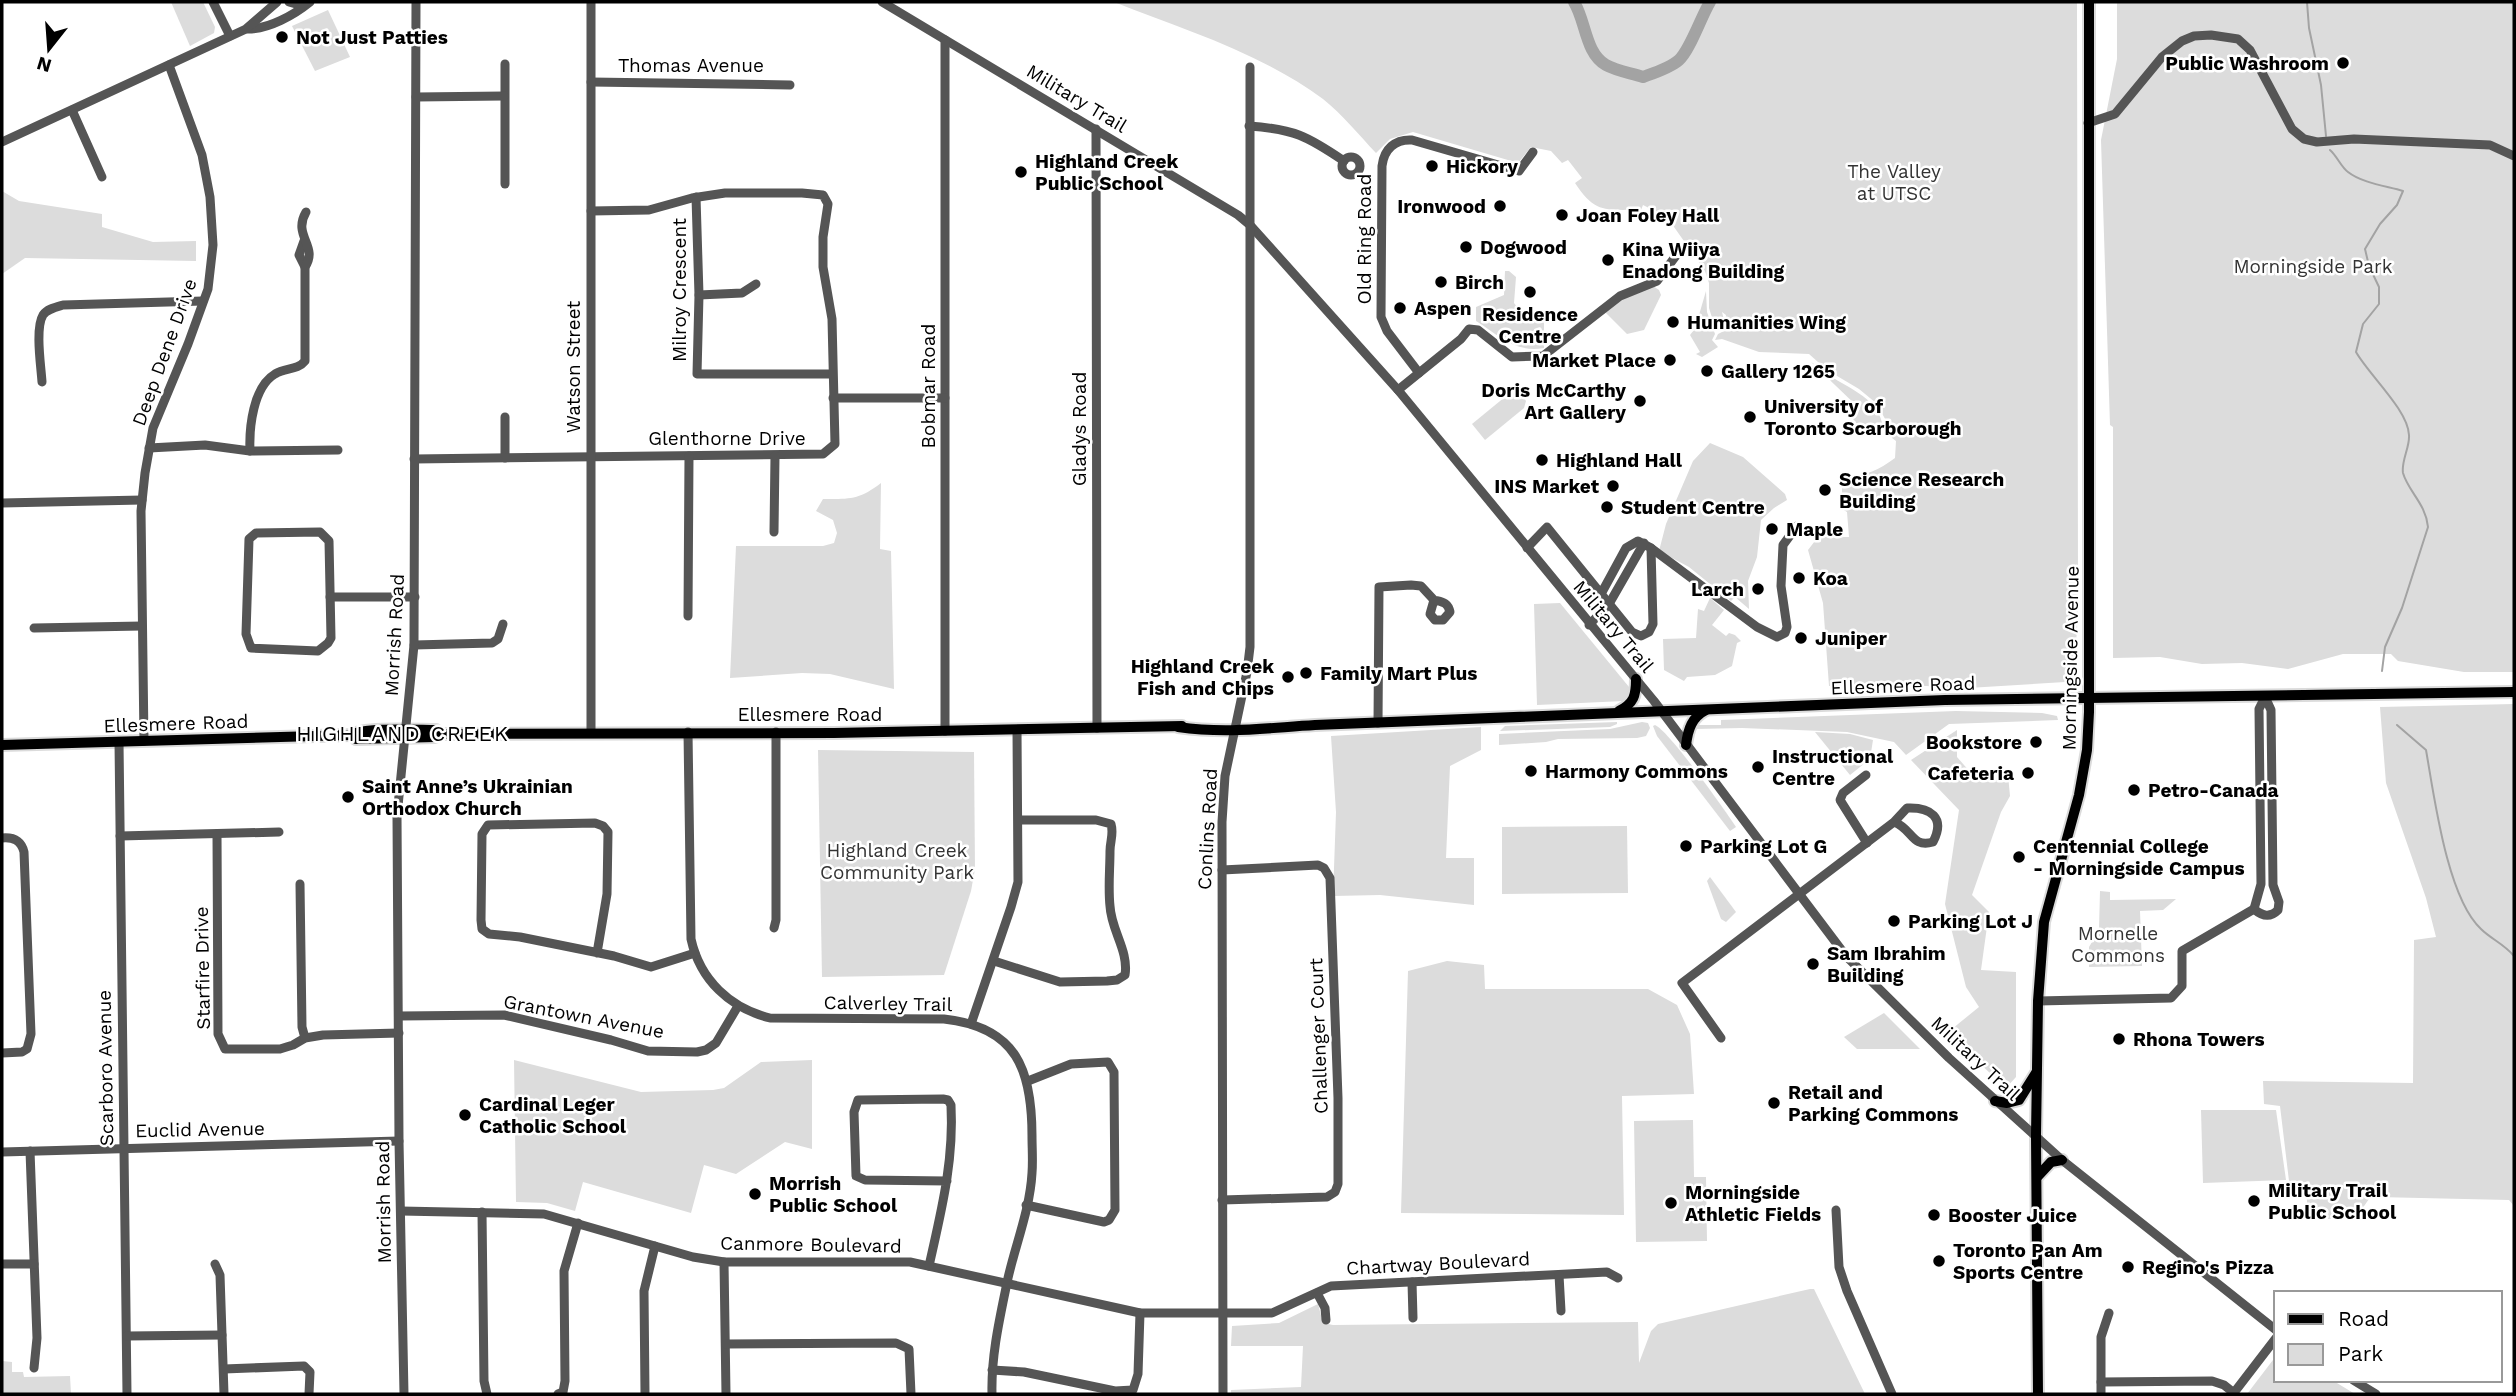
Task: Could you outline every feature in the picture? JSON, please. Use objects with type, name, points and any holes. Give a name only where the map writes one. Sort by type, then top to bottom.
[{"type":"main road","name":"Morningside Avenue","points":[[2038,1394],[2038,1000],[2044,922],[2079,795],[2087,750],[2089,699],[2089,2]]},
{"type":"main road","points":[[1616,712],[1634,699],[1636,679]]},
{"type":"main road","name":"Ellesmere Road","points":[[2,745],[351,736],[356,732],[405,734],[436,730],[442,734],[1178,727],[1235,729],[1945,700],[2514,692]]},
{"type":"main road","points":[[1686,745],[1692,722],[1698,714],[1709,709]]},
{"type":"main road","points":[[1995,1101],[2007,1103],[2019,1100],[2032,1083],[2037,1070]]},
{"type":"main road","points":[[2038,1176],[2051,1162],[2062,1160]]},
{"type":"street","points":[[213,2],[230,36]]},
{"type":"street","points":[[246,29],[278,2],[290,10],[300,10]]},
{"type":"street","points":[[289,2],[310,2]]},
{"type":"street","points":[[2,140],[246,29],[266,26],[300,10],[310,2]]},
{"type":"street","name":"Morrish Road","points":[[404,1394],[397,816],[414,645],[416,2]]},
{"type":"street","name":"Watson Street","points":[[591,2],[591,733]]},
{"type":"street","name":"Military Trail","points":[[882,2],[1238,215],[1250,225],[1398,390],[1636,679],[1855,965],[1949,1058],[2062,1160],[2274,1328]]},
{"type":"street","points":[[2088,123],[2115,114],[2162,57],[2182,41],[2194,36],[2211,35],[2232,37],[2245,44],[2292,129],[2304,139],[2318,142],[2354,139],[2490,145],[2514,156]]},
{"type":"street","name":"Bobmar Road","points":[[945,40],[946,731]]},
{"type":"street","points":[[505,64],[505,184]]},
{"type":"street","name":"Deep Dene Drive","points":[[144,741],[142,500],[149,448],[153,428],[203,301],[214,245],[210,197],[202,155],[169,65]]},
{"type":"street","name":"Conlins Road","points":[[1223,1394],[1223,790],[1250,647],[1250,67]]},
{"type":"street","name":"Thomas Avenue","points":[[591,82],[790,85]]},
{"type":"street","points":[[416,97],[504,96]]},
{"type":"street","points":[[72,110],[102,177]]},
{"type":"street","points":[[1249,126],[1299,133],[1344,161]]},
{"type":"street","name":"Gladys Road","points":[[1096,129],[1097,728]]},
{"type":"street","name":"Old Ring Road","points":[[1419,373],[1387,331],[1381,318],[1384,155],[1395,143],[1411,140],[1518,171],[1533,152]]},
{"type":"street","name":"Glenthorne Drive","points":[[414,459],[775,456],[823,454],[835,444],[832,318],[823,269],[823,237],[828,209],[823,195],[803,192],[725,193],[696,197],[649,210],[591,211]]},
{"type":"street","name":"Milroy Crescent","points":[[696,197],[699,295],[697,374],[832,374]]},
{"type":"street","points":[[250,451],[251,417],[265,382],[277,372],[300,367],[305,361],[305,267],[310,259],[310,250],[300,226],[306,212]]},
{"type":"street","points":[[1398,390],[1462,336],[1467,338],[1478,330],[1512,356],[1543,356],[1620,296],[1657,281],[1678,253]]},
{"type":"street","points":[[699,295],[742,293],[756,284]]},
{"type":"street","points":[[42,382],[40,326],[42,316],[49,310],[63,305],[203,301]]},
{"type":"street","points":[[833,398],[945,398]]},
{"type":"street","points":[[505,417],[505,458]]},
{"type":"street","points":[[149,448],[208,445],[250,451],[338,450]]},
{"type":"street","points":[[688,616],[689,456]]},
{"type":"street","points":[[774,532],[775,456]]},
{"type":"street","points":[[2,503],[142,500]]},
{"type":"street","points":[[1601,594],[1629,545],[1637,541],[1647,545],[1757,627],[1771,636],[1780,637],[1785,633],[1788,624],[1781,586],[1783,545],[1797,526]]},
{"type":"street","points":[[1527,548],[1547,527],[1633,634],[1641,636],[1649,632],[1653,624],[1647,545]]},
{"type":"street","points":[[256,533],[320,533],[329,541],[330,597],[331,638],[321,650],[251,648],[246,634],[249,538],[256,533]]},
{"type":"street","points":[[1590,625],[1609,604],[1647,545]]},
{"type":"street","points":[[1378,723],[1380,587],[1421,586],[1434,600]]},
{"type":"street","points":[[330,597],[415,597]]},
{"type":"street","points":[[414,645],[492,643],[498,639],[503,625]]},
{"type":"street","points":[[34,628],[142,626]]},
{"type":"street","points":[[2038,1000],[2171,998],[2182,986],[2182,951],[2254,909],[2261,884],[2259,709],[2265,697]]},
{"type":"street","points":[[2254,909],[2261,915],[2274,914],[2278,911],[2279,902],[2273,885],[2271,710],[2265,697]]},
{"type":"street","points":[[971,1024],[1018,882],[1017,730]]},
{"type":"street","name":"Calverley Trail","points":[[688,732],[690,918],[695,953],[714,985],[738,1006],[758,1015],[782,1020],[944,1019],[971,1024],[986,1030],[1009,1049],[1028,1081],[1032,1103],[1032,1174],[1007,1284],[992,1370],[992,1394]]},
{"type":"street","points":[[774,928],[776,732]]},
{"type":"street","name":"Scarboro Avenue","points":[[119,742],[127,1394]]},
{"type":"street","points":[[1867,775],[1843,793],[1840,800],[1867,843]]},
{"type":"street","points":[[1721,1038],[1682,983],[1867,843],[1907,808],[1927,810],[1936,818],[1936,836],[1933,842],[1923,844],[1917,842],[1904,826],[1894,822]]},
{"type":"street","points":[[993,961],[1060,982],[1107,981],[1125,975],[1125,956],[1115,932],[1110,908],[1111,824],[1096,820],[1019,820]]},
{"type":"street","points":[[597,953],[608,878],[608,832],[603,825],[488,824],[482,834],[482,929],[489,934],[520,937],[651,967],[695,953]]},
{"type":"street","points":[[120,836],[279,832]]},
{"type":"street","name":"Starfire Drive","points":[[217,834],[218,1034],[225,1049],[280,1049],[305,1038],[323,1035],[399,1033]]},
{"type":"street","points":[[2,838],[17,840],[24,852],[31,1034],[27,1049],[22,1052],[2,1053]]},
{"type":"street","name":"Challenger Court","points":[[1222,870],[1318,865],[1324,868],[1330,878],[1338,1098],[1337,1189],[1328,1197],[1222,1200]]},
{"type":"street","points":[[300,884],[302,1027],[305,1038]]},
{"type":"street","name":"Grantown Avenue","points":[[399,1016],[504,1015],[648,1051],[697,1052],[716,1043],[738,1006]]},
{"type":"street","points":[[1026,1205],[1104,1222],[1109,1220],[1115,1210],[1112,1066],[1108,1062],[1071,1064],[1028,1081]]},
{"type":"street","points":[[929,1266],[947,1181],[951,1155],[951,1105],[948,1100],[858,1100],[854,1112],[856,1176],[864,1180],[947,1181]]},
{"type":"street","name":"Euclid Avenue","points":[[2,1152],[399,1141]]},
{"type":"street","points":[[30,1151],[37,1338],[34,1368]]},
{"type":"street","points":[[1836,1210],[1839,1267],[1892,1394]]},
{"type":"street","name":"Canmore Boulevard","points":[[401,1212],[533,1212],[703,1259],[724,1262],[910,1262],[1140,1313],[1222,1314]]},
{"type":"street","points":[[482,1212],[487,1394]]},
{"type":"street","points":[[558,1394],[563,1392],[565,1381],[564,1271],[578,1223]]},
{"type":"street","points":[[645,1394],[644,1291],[655,1246]]},
{"type":"street","points":[[724,1262],[726,1394]]},
{"type":"street","points":[[2,1264],[34,1264]]},
{"type":"street","points":[[215,1264],[220,1275],[224,1394]]},
{"type":"street","name":"Chartway Boulevard","points":[[1222,1314],[1272,1312],[1331,1286],[1607,1272],[1618,1278]]},
{"type":"street","points":[[1559,1275],[1561,1311]]},
{"type":"street","points":[[1412,1282],[1413,1318]]},
{"type":"street","points":[[1317,1293],[1325,1308],[1326,1320]]},
{"type":"street","points":[[992,1370],[1010,1369],[1115,1391],[1133,1390],[1138,1374],[1140,1313]]},
{"type":"street","points":[[2101,1394],[2101,1337],[2109,1313]]},
{"type":"street","points":[[127,1336],[222,1335]]},
{"type":"street","points":[[2101,1382],[2212,1381],[2224,1385],[2234,1394],[2274,1341]]},
{"type":"street","points":[[726,1344],[896,1343],[909,1349],[911,1394]]},
{"type":"street","points":[[224,1369],[304,1366],[310,1372],[309,1394]]},
{"type":"street","points":[[2356,1382],[2376,1394]]},
{"type":"green space","points":[[171,2],[203,2],[215,27],[214,33],[190,46]]},
{"type":"green space","name":"The Valley at UTSC","points":[[1114,2],[2077,2],[2078,590],[2077,633],[2070,679],[2065,682],[1968,688],[1884,684],[1829,686],[1823,603],[1808,550],[1818,537],[1849,537],[1847,512],[1842,509],[1842,476],[1870,472],[1895,458],[1896,441],[1892,438],[1888,424],[1876,403],[1859,389],[1827,370],[1809,354],[1759,352],[1722,339],[1715,340],[1718,334],[1724,331],[1726,315],[1722,312],[1724,320],[1721,326],[1714,324],[1709,308],[1709,283],[1705,271],[1667,217],[1643,205],[1641,210],[1610,209],[1596,205],[1589,201],[1575,183],[1582,178],[1568,160],[1562,163],[1551,151],[1531,147],[1518,163],[1413,132],[1390,139],[1376,153],[1323,99],[1274,68],[1222,44]]},
{"type":"green space","name":"Morningside Park","points":[[2117,2],[2514,2],[2514,672],[2464,672],[2398,661],[2391,654],[2343,654],[2288,669],[2242,663],[2202,664],[2160,657],[2113,658],[2113,427],[2110,425],[2101,140],[2117,59]]},
{"type":"green space","points":[[328,10],[350,57],[315,71],[292,26]]},
{"type":"green space","points":[[2,191],[19,201],[102,214],[102,227],[153,242],[196,241],[196,261],[25,258],[2,274]]},
{"type":"green space","points":[[1505,271],[1516,277],[1514,303],[1517,307],[1527,312],[1544,311],[1544,348],[1516,346],[1476,321],[1476,307],[1504,295]]},
{"type":"green space","points":[[1653,286],[1661,295],[1644,330],[1627,334],[1604,311],[1635,290]]},
{"type":"green space","points":[[1706,291],[1707,312],[1715,334],[1712,340],[1718,347],[1702,357],[1696,354],[1700,352],[1690,335],[1701,321],[1699,315]]},
{"type":"green space","points":[[1811,362],[1870,402],[1881,418],[1883,428],[1871,433],[1853,431],[1856,422],[1852,418],[1860,409]]},
{"type":"green space","points":[[1511,392],[1522,395],[1526,401],[1524,408],[1485,440],[1472,424]]},
{"type":"green space","points":[[1710,443],[1743,457],[1785,494],[1787,500],[1761,520],[1757,557],[1748,581],[1749,609],[1735,597],[1731,601],[1689,567],[1659,551],[1666,524],[1693,461]]},
{"type":"green space","points":[[881,483],[880,549],[891,551],[894,689],[830,674],[802,673],[730,678],[736,546],[823,546],[834,543],[837,533],[833,520],[816,511],[823,499],[854,497]]},
{"type":"green space","points":[[1710,598],[1724,610],[1712,625],[1726,636],[1729,633],[1735,635],[1741,641],[1737,643],[1732,666],[1715,675],[1687,677],[1684,681],[1664,670],[1663,639],[1696,638],[1698,609],[1704,611]]},
{"type":"green space","points":[[1560,603],[1629,687],[1624,701],[1537,705],[1534,604]]},
{"type":"green space","points":[[2514,704],[2514,1206],[2509,1200],[2377,1197],[2369,1199],[2355,1219],[2308,1219],[2306,1183],[2289,1181],[2280,1106],[2264,1104],[2263,1081],[2413,1083],[2414,940],[2436,937],[2426,898],[2386,783],[2380,707]]},
{"type":"green space","points":[[1956,711],[2042,713],[2057,716],[2058,720],[1949,724],[1906,755],[1894,742],[1847,732],[1695,729],[1698,725],[1721,725],[1721,720]]},
{"type":"green space","points":[[1617,722],[1610,727],[1500,731],[1505,726]]},
{"type":"green space","points":[[1648,723],[1650,728],[1646,736],[1637,738],[1558,739],[1499,745],[1499,734],[1610,729]]},
{"type":"green space","points":[[1655,725],[1684,756],[1736,827],[1730,831],[1657,736],[1653,726]]},
{"type":"green space","points":[[1481,727],[1481,750],[1450,766],[1446,858],[1474,858],[1474,905],[1380,895],[1333,896],[1336,812],[1331,736]]},
{"type":"green space","points":[[1957,730],[1957,757],[1971,773],[2008,775],[2010,796],[2001,812],[1972,895],[1989,912],[1981,970],[2016,972],[2016,1077],[2006,1088],[1947,1033],[1979,1007],[1966,987],[1945,904],[1959,810],[1911,760]]},
{"type":"green space","points":[[1815,732],[1850,734],[1873,740],[1870,759],[1850,775]]},
{"type":"green space","name":"Highland Creek Community Park","points":[[818,750],[974,752],[975,869],[971,891],[944,975],[822,977]]},
{"type":"green space","points":[[1627,826],[1628,893],[1502,894],[1502,827]]},
{"type":"green space","points":[[1710,877],[1736,912],[1726,922],[1721,919],[1707,881]]},
{"type":"green space","name":"Mornelle Commons","points":[[2100,891],[2110,892],[2110,900],[2176,899],[2163,910],[2140,911],[2142,966],[2089,967],[2089,947],[2093,931],[2099,929]]},
{"type":"green space","points":[[1447,961],[1484,965],[1485,989],[1648,989],[1677,1005],[1690,1034],[1694,1094],[1622,1096],[1624,1215],[1401,1213],[1408,971]]},
{"type":"green space","points":[[1884,1013],[1920,1049],[1857,1049],[1844,1037]]},
{"type":"green space","points":[[514,1060],[641,1092],[724,1088],[761,1062],[812,1060],[812,1149],[785,1142],[736,1174],[704,1165],[691,1213],[583,1182],[575,1211],[547,1203],[516,1202]]},
{"type":"green space","points":[[2201,1110],[2276,1110],[2286,1180],[2203,1183]]},
{"type":"green space","name":"Morningside Athletic Fields","points":[[1693,1120],[1694,1177],[1706,1177],[1707,1241],[1636,1242],[1634,1121]]},
{"type":"green space","points":[[1814,1289],[1865,1394],[1231,1394],[1231,1390],[1301,1387],[1303,1346],[1231,1346],[1232,1326],[1279,1323],[1318,1304],[1323,1323],[1333,1325],[1638,1322],[1639,1363],[1651,1331],[1658,1324]]},
{"type":"green space","points":[[2274,1359],[2274,1382],[2335,1382],[2355,1394],[2247,1394]]},
{"type":"green space","points":[[2,1361],[12,1362],[12,1372],[23,1372],[24,1377],[70,1376],[71,1394],[2,1394]]},
{"type":"waterway","name":"HIGHLAND CREEK","points":[[1574,2],[1590,45],[1599,60],[1610,67],[1643,77],[1667,68],[1679,60],[1710,2]]},
{"type":"waterway","points":[[2307,2],[2309,28],[2321,85],[2326,136]]},
{"type":"waterway","points":[[2330,150],[2354,176],[2403,191],[2397,205],[2380,224],[2365,249],[2369,266],[2379,287],[2379,304],[2363,324],[2356,352],[2395,404],[2407,425],[2409,440],[2403,473],[2424,511],[2428,527],[2402,608],[2385,647],[2382,671]]},
{"type":"waterway","points":[[2397,725],[2426,750],[2444,845],[2459,894],[2469,914],[2481,929],[2514,956]]},
{"type":"place","name":"Not Just Patties","points":[[282,37]]},
{"type":"place","name":"Public Washroom","points":[[2343,63]]},
{"type":"place","name":"Hickory","points":[[1432,166]]},
{"type":"place","name":"Highland Creek Public School","points":[[1021,172]]},
{"type":"place","name":"Ironwood","points":[[1500,206]]},
{"type":"place","name":"Joan Foley Hall","points":[[1562,215]]},
{"type":"place","name":"Dogwood","points":[[1466,247]]},
{"type":"place","name":"Kina Wiiya Enadong Building","points":[[1608,260]]},
{"type":"place","name":"Birch","points":[[1441,282]]},
{"type":"place","name":"Residence Centre","points":[[1530,292]]},
{"type":"place","name":"Aspen","points":[[1400,308]]},
{"type":"place","name":"Humanities Wing","points":[[1673,322]]},
{"type":"place","name":"Market Place","points":[[1670,360]]},
{"type":"place","name":"Gallery 1265","points":[[1707,371]]},
{"type":"place","name":"Doris McCarthy Art Gallery","points":[[1640,401]]},
{"type":"place","name":"University of Toronto Scarborough","points":[[1750,417]]},
{"type":"place","name":"Highland Hall","points":[[1542,460]]},
{"type":"place","name":"INS Market","points":[[1613,486]]},
{"type":"place","name":"Science Research Building","points":[[1825,490]]},
{"type":"place","name":"Student Centre","points":[[1607,507]]},
{"type":"place","name":"Maple","points":[[1772,529]]},
{"type":"place","name":"Koa","points":[[1799,578]]},
{"type":"place","name":"Larch","points":[[1758,589]]},
{"type":"place","name":"Juniper","points":[[1801,638]]},
{"type":"place","name":"Family Mart Plus","points":[[1306,673]]},
{"type":"place","name":"Highland Creek Fish and Chips","points":[[1288,677]]},
{"type":"place","name":"Bookstore","points":[[2036,742]]},
{"type":"place","name":"Instructional Centre","points":[[1758,767]]},
{"type":"place","name":"Harmony Commons","points":[[1531,771]]},
{"type":"place","name":"Cafeteria","points":[[2028,773]]},
{"type":"place","name":"Petro-Canada","points":[[2134,790]]},
{"type":"place","name":"Saint Anne’s Ukrainian Orthodox Church","points":[[348,797]]},
{"type":"place","name":"Parking Lot G","points":[[1686,846]]},
{"type":"place","name":"Centennial College - Morningside Campus","points":[[2019,857]]},
{"type":"place","name":"Parking Lot J","points":[[1894,921]]},
{"type":"place","name":"Sam Ibrahim Building","points":[[1813,964]]},
{"type":"place","name":"Rhona Towers","points":[[2119,1039]]},
{"type":"place","name":"Retail and Parking Commons","points":[[1774,1103]]},
{"type":"place","name":"Cardinal Leger Catholic School","points":[[465,1115]]},
{"type":"place","name":"Morrish Public School","points":[[755,1194]]},
{"type":"place","name":"Military Trail Public School","points":[[2254,1201]]},
{"type":"place","name":"Morningside Athletic Fields","points":[[1671,1203]]},
{"type":"place","name":"Booster Juice","points":[[1934,1215]]},
{"type":"place","name":"Toronto Pan Am Sports Centre","points":[[1939,1261]]},
{"type":"place","name":"Regino's Pizza","points":[[2128,1267]]},
{"type":"district","name":"HIGHLAND CREEK","points":[[403,734]]}]
